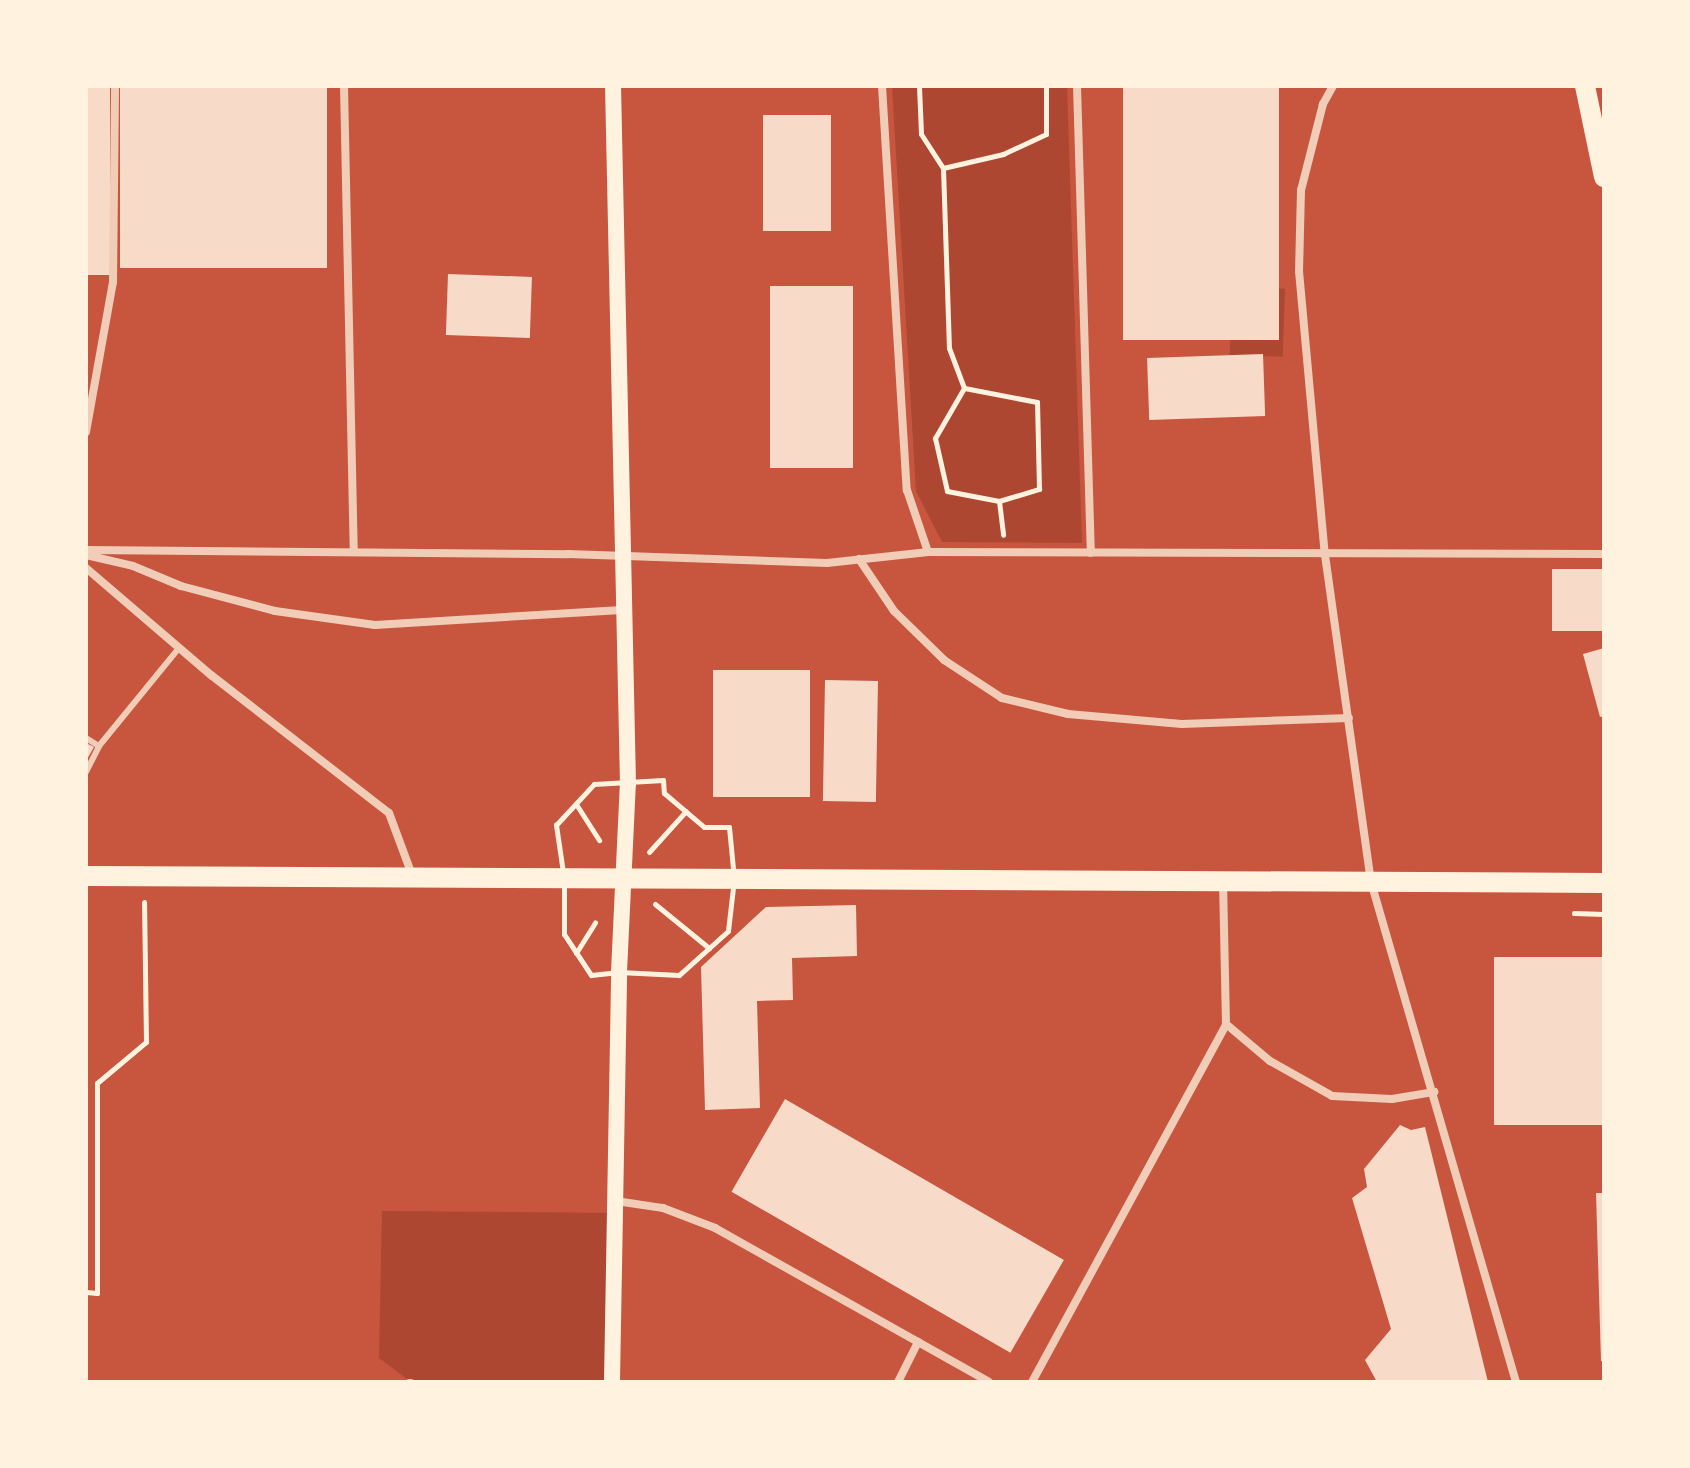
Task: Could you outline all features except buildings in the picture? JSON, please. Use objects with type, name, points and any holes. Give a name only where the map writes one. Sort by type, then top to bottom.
[{"type":"main road","points":[[612,1382],[619,972],[628,784],[613,86]]},
{"type":"main road","points":[[1585,86],[1604,177]]},
{"type":"main road","points":[[86,876],[1604,883]]},
{"type":"street","points":[[86,432],[113,282],[115,86]]},
{"type":"street","points":[[344,86],[354,551]]},
{"type":"street","points":[[882,86],[907,490],[928,552]]},
{"type":"street","points":[[1077,86],[1091,553]]},
{"type":"street","points":[[1333,86],[1323,104],[1301,190],[1300,244],[1325,555],[1371,882],[1516,1382]]},
{"type":"street","points":[[86,552],[354,551],[827,563],[928,552],[1604,554]]},
{"type":"street","points":[[86,552],[133,566],[181,586],[275,611],[375,625],[622,610]]},
{"type":"street","points":[[859,559],[894,611],[944,660],[1002,698],[1068,714],[1182,724],[1349,718]]},
{"type":"street","points":[[86,568],[179,648],[389,813],[413,878]]},
{"type":"street","points":[[1032,1382],[1226,1024],[1223,881]]},
{"type":"street","points":[[1226,1024],[1270,1061],[1332,1096],[1392,1099],[1434,1092]]},
{"type":"street","points":[[616,1201],[663,1208],[715,1228],[989,1382]]},
{"type":"street","points":[[898,1382],[918,1342]]},
{"type":"lane","points":[[86,772],[99,746],[179,648]]},
{"type":"lane","points":[[86,738],[99,746]]},
{"type":"path","points":[[919,86],[921,134],[943,168],[949,348],[964,388]]},
{"type":"path","points":[[943,168],[1003,154],[1046,134],[1046,86]]},
{"type":"path","points":[[964,388],[1037,402],[1039,489],[999,501],[947,491],[935,438],[964,388]]},
{"type":"path","points":[[999,501],[1006,552]]},
{"type":"path","points":[[86,1292],[97,1293],[97,1083],[146,1042],[144,877]]},
{"type":"shaded area","points":[[892,86],[1067,86],[1082,543],[942,542],[916,491]]},
{"type":"shaded area","points":[[1232,287],[1285,289],[1283,357],[1230,355]]},
{"type":"shaded area","points":[[382,1211],[615,1213],[612,1382],[411,1382],[379,1358]]}]
